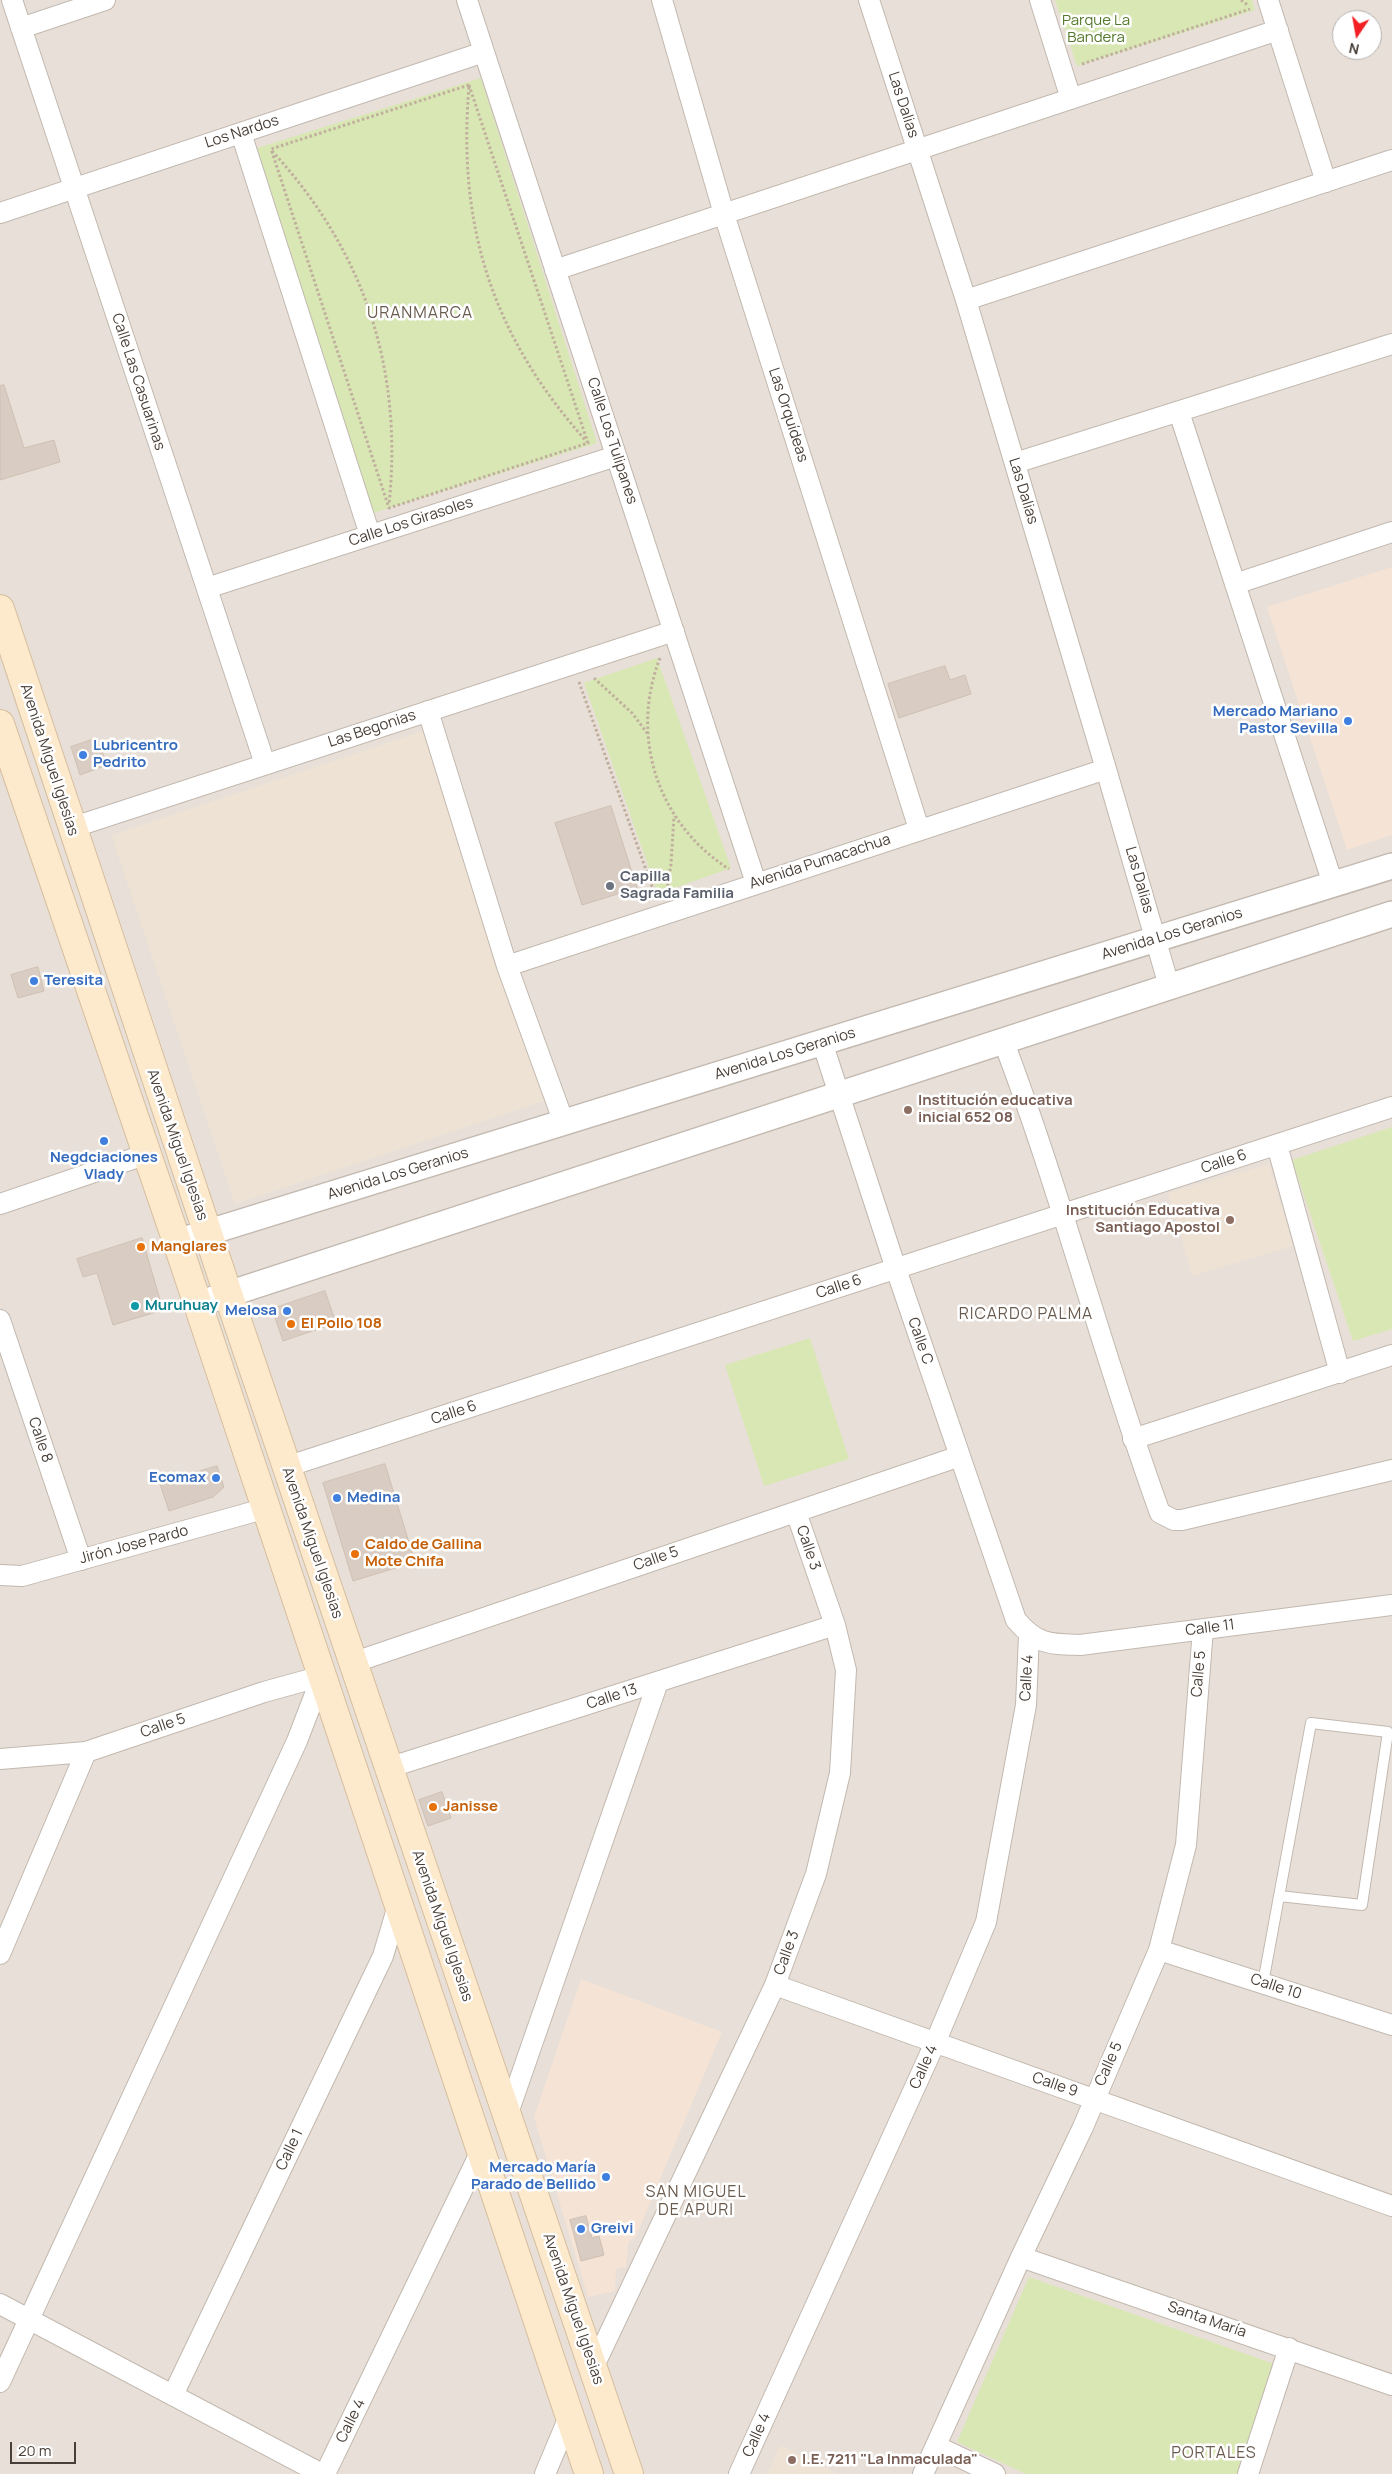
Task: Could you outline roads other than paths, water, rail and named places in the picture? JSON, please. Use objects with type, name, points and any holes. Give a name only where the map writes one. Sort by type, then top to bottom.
[{"type":"main road","name":"Avenida Miguel Iglesias","points":[[0,609],[71,828],[352,1663],[629,2474]]},
{"type":"main road","name":"Avenida Miguel Iglesias","points":[[0,724],[178,1242],[589,2474]]},
{"type":"street","name":"Calle Las Casuarinas","points":[[12,0],[265,764]]},
{"type":"street","points":[[21,28],[105,0]]},
{"type":"street","name":"Calle Los Tulipanes","points":[[467,0],[756,883]]},
{"type":"street","name":"Las Orquídeas","points":[[662,0],[724,214],[920,829]]},
{"type":"street","name":"Las Dalias","points":[[869,0],[966,300],[1106,769],[1168,986]]},
{"type":"street","points":[[1040,0],[1071,99]]},
{"type":"street","points":[[1268,0],[1326,182]]},
{"type":"street","points":[[555,270],[1278,30]]},
{"type":"street","name":"Los Nardos","points":[[0,213],[484,52]]},
{"type":"street","points":[[241,133],[370,535]]},
{"type":"street","points":[[966,300],[1392,160]]},
{"type":"street","points":[[1015,464],[1392,344]]},
{"type":"street","points":[[1179,412],[1333,884]]},
{"type":"street","name":"Calle Los Girasoles","points":[[207,588],[616,456]]},
{"type":"street","points":[[1235,584],[1392,532]]},
{"type":"street","name":"Las Begonias","points":[[71,828],[674,631]]},
{"type":"street","points":[[428,711],[507,966],[564,1123]]},
{"type":"street","name":"Avenida Pumacachua","points":[[507,966],[1106,769]]},
{"type":"street","name":"Avenida Los Geranios","points":[[178,1242],[1392,866]]},
{"type":"street","points":[[198,1304],[1392,914]]},
{"type":"street","points":[[1003,1040],[1062,1214],[1133,1439],[1160,1513],[1174,1520],[1182,1520],[1392,1470]]},
{"type":"street","name":"Calle C","points":[[822,1042],[896,1269],[1016,1620],[1029,1636]]},
{"type":"street","name":"Calle 6","points":[[286,1467],[1392,1107]]},
{"type":"street","points":[[1276,1144],[1340,1373]]},
{"type":"street","points":[[0,1204],[147,1154]]},
{"type":"street","name":"Calle 8","points":[[0,1320],[81,1560]]},
{"type":"street","points":[[1133,1439],[1392,1355]]},
{"type":"street","name":"Calle 5","points":[[352,1663],[960,1456]]},
{"type":"street","name":"Jirón Jose Pardo","points":[[0,1575],[22,1576],[267,1508]]},
{"type":"street","name":"Calle 3","points":[[593,2368],[775,1985],[816,1874],[840,1773],[846,1670],[835,1624],[796,1512]]},
{"type":"street","name":"Calle 11","points":[[1029,1636],[1053,1644],[1080,1645],[1392,1605]]},
{"type":"street","name":"Calle 13","points":[[388,1768],[835,1624]]},
{"type":"street","name":"Calle 5","points":[[923,2474],[1021,2257],[1083,2127],[1159,1950],[1186,1845],[1203,1629]]},
{"type":"street","name":"Calle 4","points":[[739,2474],[935,2043],[986,1922],[1026,1705],[1029,1636]]},
{"type":"street","points":[[0,2382],[297,1741],[322,1676]]},
{"type":"street","name":"Calle 5","points":[[0,1759],[86,1752],[264,1692],[322,1676]]},
{"type":"street","points":[[507,2116],[658,1682]]},
{"type":"street","points":[[0,1954],[86,1752]]},
{"type":"street","name":"Calle 1","points":[[173,2395],[383,1956],[399,1901]]},
{"type":"street","name":"Calle 10","points":[[1159,1950],[1392,2025]]},
{"type":"street","name":"Calle 9","points":[[775,1985],[1392,2206]]},
{"type":"street","name":"Calle 4","points":[[324,2474],[481,2151]]},
{"type":"street","name":"Santa María","points":[[1021,2257],[1392,2385]]},
{"type":"street","points":[[0,2304],[324,2474]]},
{"type":"street","points":[[1248,2474],[1289,2348]]},
{"type":"street","points":[[545,2474],[570,2417]]},
{"type":"street","points":[[936,2446],[995,2474]]},
{"type":"lane","points":[[1263,1983],[1279,1896],[1311,1724],[1388,1732],[1362,1905],[1279,1896]]},
{"type":"place","name":"Mercado Mariano Pastor Sevilla","points":[[1348,721]]},
{"type":"place","name":"Lubricentro Pedrito","points":[[83,755]]},
{"type":"place","name":"Capilla Sagrada Familia","points":[[610,886]]},
{"type":"place","name":"Teresita","points":[[34,981]]},
{"type":"place","name":"Institución educativa inicial 652 08","points":[[908,1110]]},
{"type":"place","name":"Negdciaciones Vlady","points":[[104,1141]]},
{"type":"place","name":"Institución Educativa Santiago Apostol","points":[[1230,1220]]},
{"type":"place","name":"Manglares","points":[[141,1247]]},
{"type":"place","name":"Muruhuay","points":[[135,1306]]},
{"type":"place","name":"Melosa","points":[[287,1311]]},
{"type":"place","name":"El Pollo 108","points":[[291,1324]]},
{"type":"place","name":"Ecomax","points":[[216,1478]]},
{"type":"place","name":"Medina","points":[[337,1498]]},
{"type":"place","name":"Caldo de Gallina Mote Chifa","points":[[355,1554]]},
{"type":"place","name":"Janisse","points":[[433,1807]]},
{"type":"place","name":"Mercado María Parado de Bellido","points":[[606,2177]]},
{"type":"place","name":"Greivi","points":[[581,2229]]},
{"type":"place","name":"I.E. 7211 \"La Inmaculada\"","points":[[792,2460]]},
{"type":"district","name":"URANMARCA","points":[[420,314]]},
{"type":"district","name":"RICARDO PALMA","points":[[1026,1315]]},
{"type":"district","name":"SAN MIGUEL DE APURI","points":[[696,2202]]},
{"type":"district","name":"PORTALES","points":[[1214,2454]]},
{"type":"park label","name":"Parque La Bandera","points":[[1096,30]]}]
